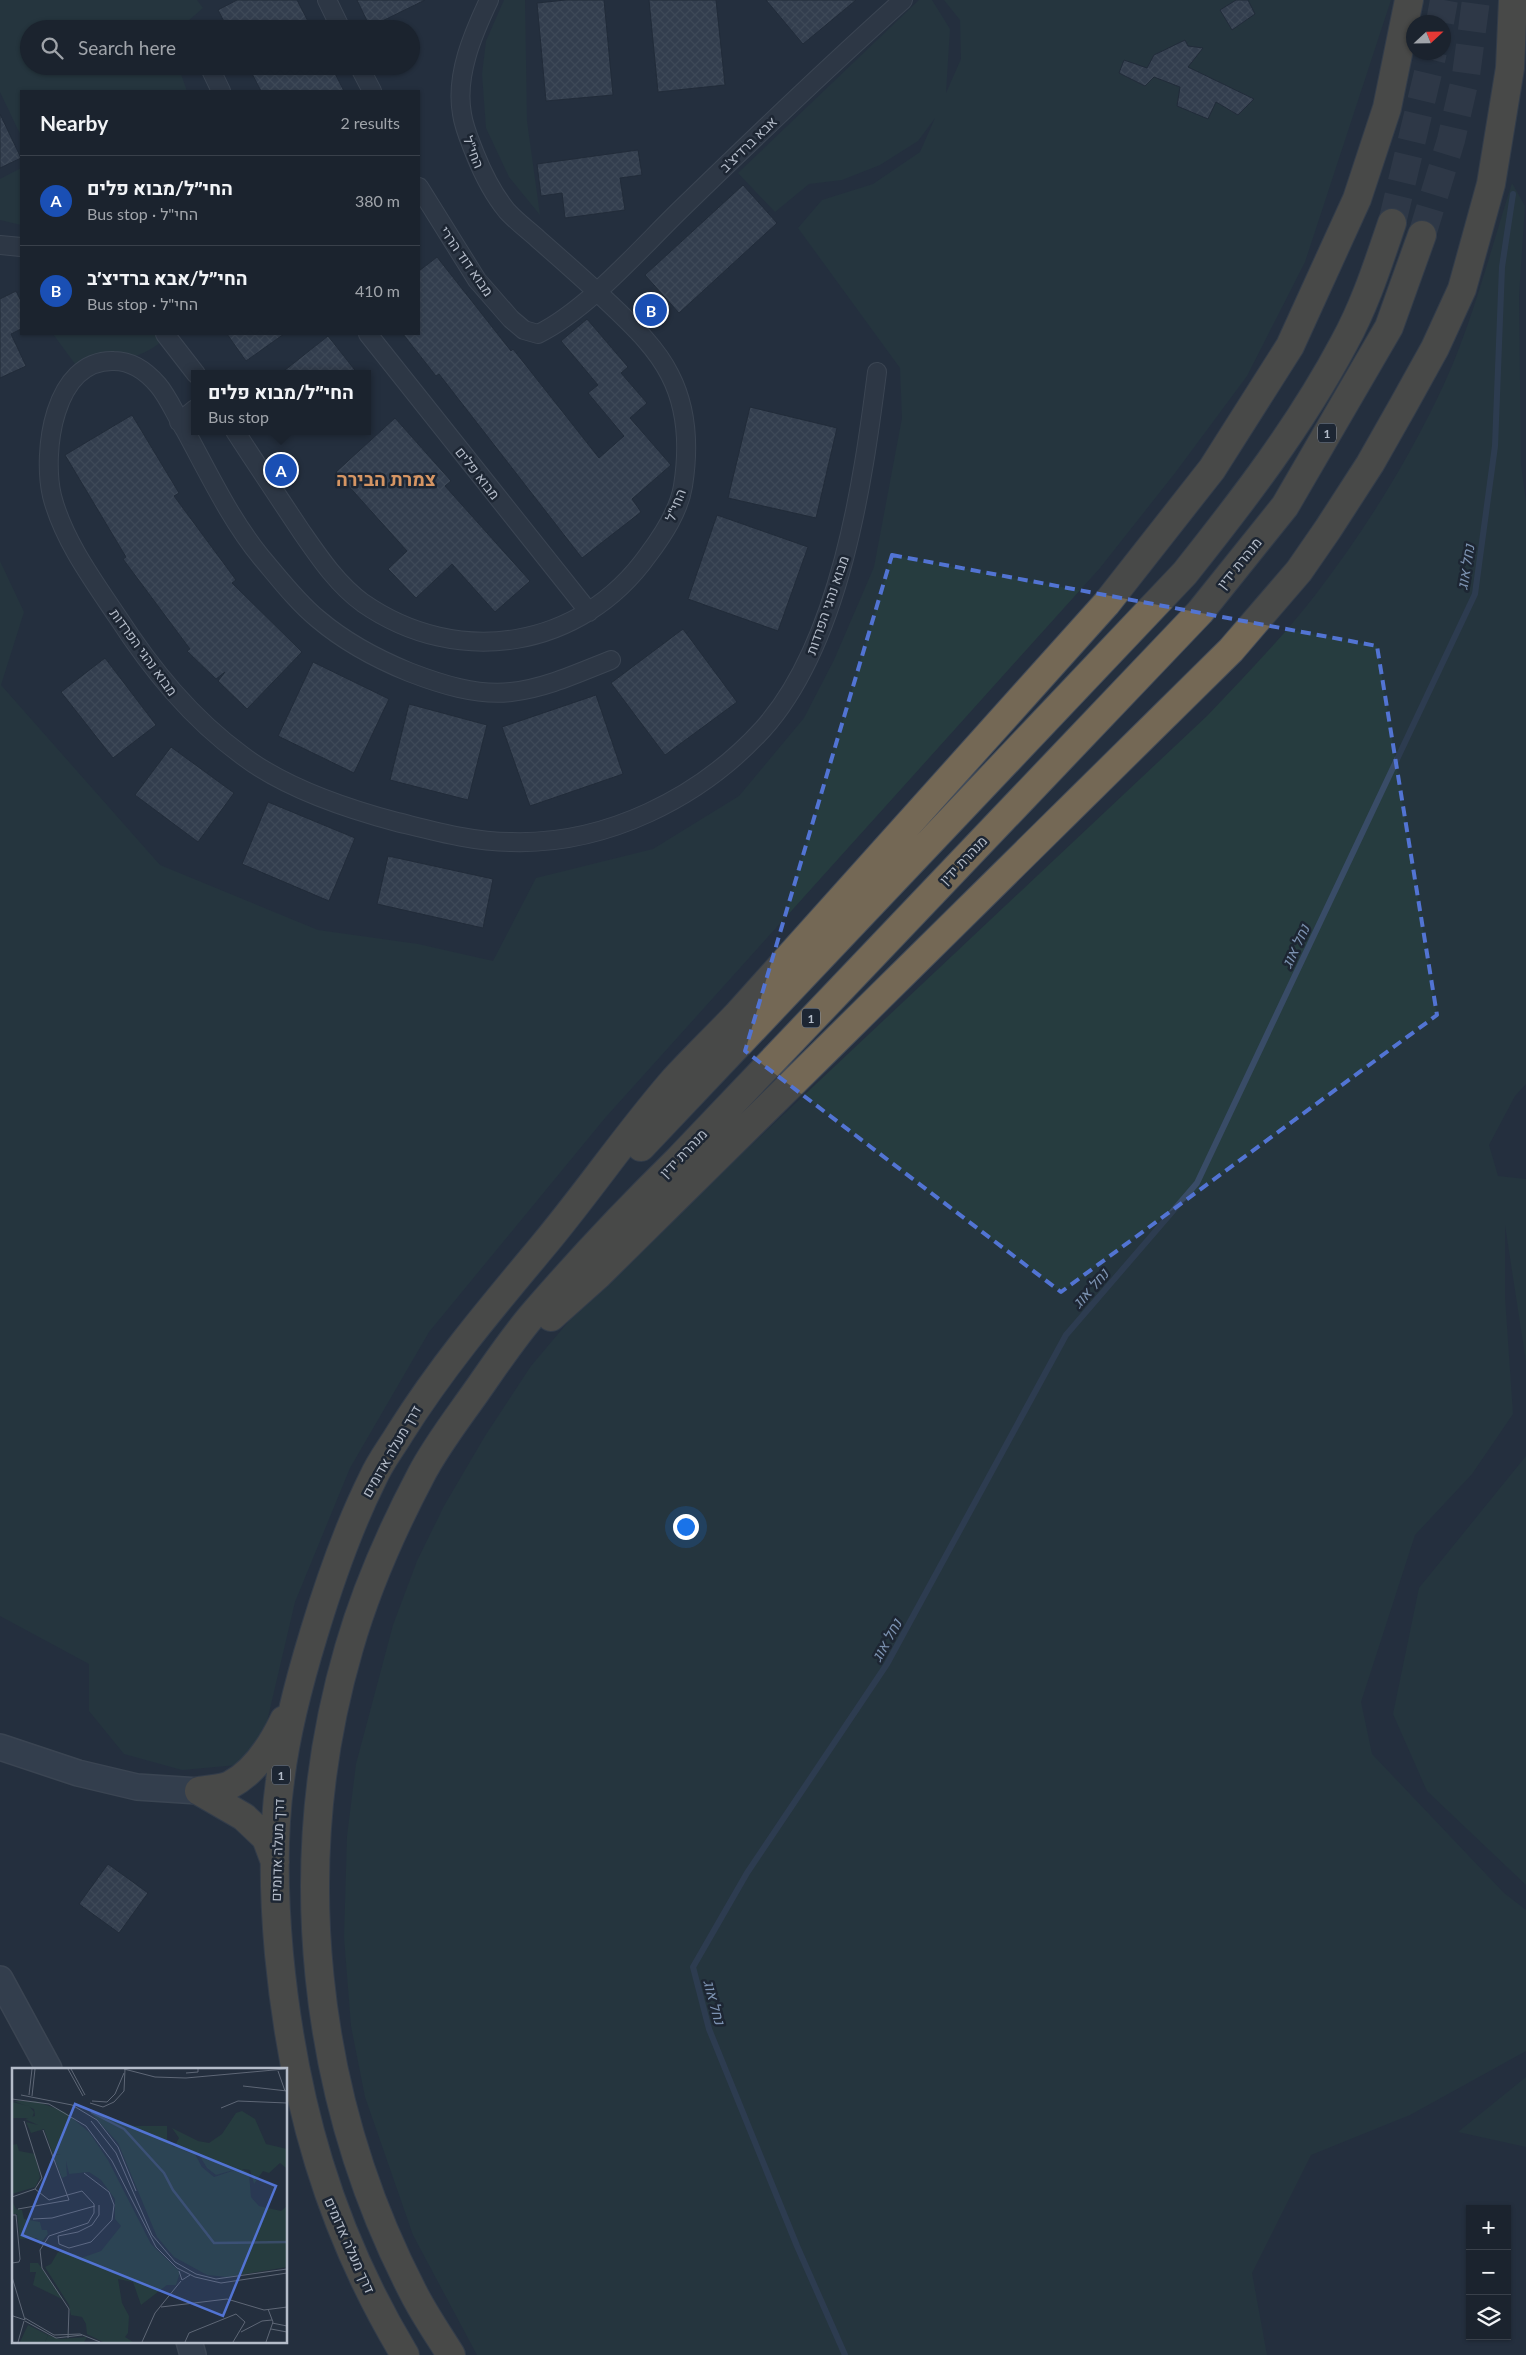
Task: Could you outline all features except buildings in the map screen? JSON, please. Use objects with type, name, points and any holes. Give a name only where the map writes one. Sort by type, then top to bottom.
[{"type":"highway","points":[[545,1244],[674,1080],[737,1015],[1106,604],[1212,469],[1290,346],[1357,199],[1388,108],[1409,0]]},
{"type":"highway","points":[[441,1442],[507,1360],[598,1275],[1225,657],[1299,571],[1370,464],[1435,348],[1462,289],[1493,174],[1510,68],[1513,0]]},
{"type":"highway","name":"1","points":[[545,1244],[658,1128],[1185,573],[1244,498],[1307,409],[1345,342],[1369,289],[1392,223]]},
{"type":"highway","name":"מנהרת ידין","points":[[441,1442],[534,1313],[631,1206],[678,1160],[1200,612],[1284,506],[1389,328],[1422,235]]},
{"type":"highway","name":"דרך מעלה אדומים","points":[[405,2355],[355,2261],[327,2194],[309,2133],[293,2064],[283,1994],[276,1913],[275,1862],[279,1783],[294,1701],[333,1570],[373,1476],[424,1395],[481,1319],[545,1244]]},
{"type":"highway","name":"1","points":[[441,1442],[421,1475],[396,1528],[371,1587],[349,1647],[333,1711],[323,1778],[316,1839],[314,1911],[319,1983],[331,2060],[348,2129],[377,2214],[413,2292],[450,2355]]},
{"type":"highway","points":[[199,1791],[229,1786],[252,1770],[276,1738],[294,1701]]},
{"type":"highway","points":[[199,1791],[244,1817],[266,1838],[275,1862]]},
{"type":"street","points":[[327,0],[337,20]]},
{"type":"street","name":"החי\"ל","points":[[238,435],[326,566],[344,586],[363,603],[387,616],[419,631],[446,640],[515,640],[570,622],[602,604],[623,586],[660,539],[674,513],[682,490],[687,452],[686,428],[679,397],[670,376],[656,353],[637,330],[508,212],[482,172],[466,131],[461,112],[466,59],[475,29],[489,0]]},
{"type":"street","name":"אבא ברדיצ'ב","points":[[596,291],[748,144],[903,0]]},
{"type":"street","points":[[213,75],[221,90]]},
{"type":"street","points":[[364,75],[371,90]]},
{"type":"street","name":"מבוא דוד הררי","points":[[420,189],[477,280],[511,319],[524,330],[538,334],[557,325],[596,291]]},
{"type":"street","points":[[0,245],[20,247]]},
{"type":"street","points":[[166,335],[193,370]]},
{"type":"street","name":"מבוא פלים","points":[[369,335],[589,612]]},
{"type":"street","name":"מבוא נהגי הפרדות","points":[[611,660],[554,683],[509,692],[476,691],[428,679],[388,663],[350,641],[315,617],[262,557],[230,509],[161,388],[140,368],[120,360],[103,361],[89,367],[69,383],[57,406],[48,448],[49,482],[62,526],[99,590],[141,653],[177,698],[207,728],[248,760],[302,789],[364,813],[442,833],[511,842],[581,836],[632,820],[672,802],[708,779],[737,753],[763,729],[788,698],[806,666],[822,627],[841,565],[860,490],[877,372]]},
{"type":"street","points":[[180,422],[191,412]]},
{"type":"street","points":[[0,1747],[78,1773],[137,1787],[199,1791]]},
{"type":"street","points":[[0,1979],[48,2068]]},
{"type":"street","points":[[189,2342],[193,2355]]},
{"type":"highlighted area","points":[[892,555],[1377,646],[1437,1015],[1061,1292],[745,1051]]},
{"type":"green space","points":[[0,0],[197,0],[203,8],[189,20],[20,20],[20,75],[181,75],[187,90],[20,90],[20,134],[0,92]]},
{"type":"green space","points":[[504,0],[525,0],[527,121],[540,215],[509,177],[486,128],[482,74],[486,41]]},
{"type":"green space","points":[[919,0],[932,0],[950,29],[946,93],[961,59],[960,20],[944,0],[1391,0],[1305,262],[1247,376],[1175,473],[1100,568],[605,1118],[429,1332],[350,1468],[295,1602],[262,1743],[237,1765],[182,1770],[124,1754],[89,1711],[89,1664],[0,1616],[0,561],[24,612],[1,685],[160,865],[318,930],[418,944],[493,961],[536,878],[653,849],[739,796],[804,718],[834,660],[874,567],[902,418],[900,368],[798,228],[822,200],[873,184],[920,152],[935,118],[918,141],[880,165],[842,180],[809,184],[775,212],[738,173]]},
{"type":"green space","points":[[20,169],[20,225],[0,220],[0,179]]},
{"type":"green space","points":[[1512,183],[1525,206],[1519,296],[1521,464],[1526,502],[1526,1084],[1515,1096],[1489,1145],[1498,1176],[1526,1179],[1526,1362],[1505,1225],[1505,1297],[1513,1414],[1472,1474],[1415,1535],[1361,1702],[1372,1754],[1504,1893],[1526,1910],[1526,2051],[1410,2115],[1311,2155],[1252,2273],[1267,2355],[477,2355],[413,2235],[365,2097],[351,2026],[344,1937],[347,1836],[356,1764],[393,1625],[417,1561],[444,1506],[485,1436],[531,1366],[569,1321],[629,1260],[1208,715],[1264,656],[1303,610],[1350,548],[1381,500],[1410,451],[1436,401],[1469,321]]},
{"type":"green space","points":[[54,335],[157,335],[162,341],[153,348],[133,357],[111,363],[78,368]]},
{"type":"green space","points":[[1526,1456],[1526,1885],[1427,1791],[1393,1714],[1419,1588]]},
{"type":"green space","points":[[1526,2077],[1526,2147],[1458,2132]]},
{"type":"waterway","name":"נחל אוג","points":[[845,2355],[797,2246],[709,2029],[693,1967],[747,1873],[887,1664],[1066,1335],[1197,1183],[1475,594],[1495,446],[1502,267],[1513,194]]},
{"type":"tunnel","points":[[1441,15],[1444,0]]},
{"type":"tunnel","points":[[1422,235],[1451,140],[1466,75],[1476,0]]},
{"type":"tunnel","points":[[1392,223],[1431,60]]},
{"type":"place","name":"החי״ל/אבא ברדיצ׳ב","points":[[651,310]]},
{"type":"place","name":"החי״ל/מבוא פלים","points":[[281,470]]},
{"type":"district","name":"צמרת הבירה","points":[[386,478]]}]
